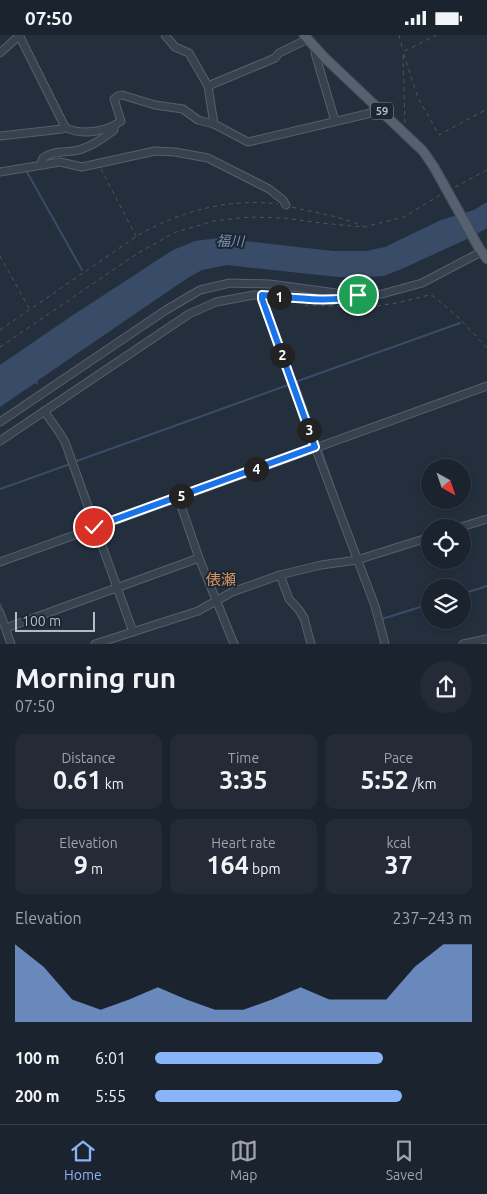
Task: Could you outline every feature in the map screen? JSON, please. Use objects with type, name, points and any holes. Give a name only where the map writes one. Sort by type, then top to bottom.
[{"type":"main road","name":"59","points":[[306,37],[316,49],[429,158],[482,253]]},
{"type":"street","points":[[0,53],[20,35],[65,127]]},
{"type":"street","points":[[165,35],[175,47],[189,53],[208,86],[214,124]]},
{"type":"street","points":[[208,86],[275,58],[279,53],[306,37]]},
{"type":"street","points":[[316,49],[315,53],[335,121]]},
{"type":"street","points":[[0,136],[62,129],[65,127],[80,132],[90,132],[114,126],[120,121],[114,99],[122,95],[155,105],[177,107],[198,120],[214,124],[248,142],[368,114],[380,109]]},
{"type":"street","points":[[41,164],[43,158],[58,151],[80,150],[87,147],[114,130],[114,126]]},
{"type":"street","points":[[0,172],[60,162],[82,167],[155,151],[199,155],[258,182],[277,194],[286,205]]},
{"type":"street","points":[[0,422],[166,310],[200,290],[230,283],[278,285],[358,295],[382,294],[411,287],[482,253]]},
{"type":"street","points":[[0,441],[200,308],[225,299],[262,295],[329,299],[350,298],[358,295]]},
{"type":"street","points":[[262,295],[315,447],[375,606],[384,644]]},
{"type":"street","points":[[0,562],[487,386]]},
{"type":"street","points":[[44,411],[64,442],[133,632]]},
{"type":"street","points":[[178,497],[199,558],[234,644]]},
{"type":"street","points":[[471,524],[487,519]]},
{"type":"street","points":[[95,644],[198,611],[232,592],[280,575],[322,565],[357,560],[421,540]]},
{"type":"street","points":[[6,628],[199,558]]},
{"type":"street","points":[[280,575],[289,599],[300,610],[304,618],[311,644]]},
{"type":"street","points":[[0,613],[11,644]]},
{"type":"street","points":[[463,644],[487,639]]},
{"type":"path","points":[[399,35],[418,98],[439,135],[487,109]]},
{"type":"path","points":[[403,52],[437,35]]},
{"type":"path","points":[[402,130],[405,122],[403,52]]},
{"type":"path","points":[[98,164],[137,236]]},
{"type":"path","points":[[0,347],[138,253],[165,237],[192,227],[214,221],[249,217],[284,218],[364,227],[404,217],[487,170]]},
{"type":"path","points":[[0,331],[137,236],[157,224],[202,209],[264,202],[347,219],[364,227]]},
{"type":"path","points":[[0,256],[30,310]]},
{"type":"path","points":[[300,304],[368,307],[429,295],[433,296],[457,316],[487,348]]},
{"type":"water","name":"福川","points":[[487,202],[487,228],[467,239],[384,276],[338,277],[227,265],[202,270],[37,381],[38,385],[35,383],[0,407],[0,365],[173,250],[195,241],[218,238],[333,251],[366,251],[385,247],[441,220],[474,210]]},
{"type":"waterway","points":[[27,172],[82,270]]},
{"type":"waterway","points":[[295,382],[460,323]]},
{"type":"waterway","points":[[297,382],[337,495]]},
{"type":"waterway","points":[[74,462],[291,384]]},
{"type":"waterway","points":[[0,489],[70,464]]},
{"type":"waterway","points":[[471,591],[487,586]]},
{"type":"waterway","points":[[0,604],[3,612]]},
{"type":"waterway","points":[[381,614],[382,619],[421,607]]},
{"type":"district","name":"俵瀬","points":[[221,579]]},
{"type":"route","points":[[94,527],[315,447],[262,295],[329,299],[350,298],[358,295]]}]
